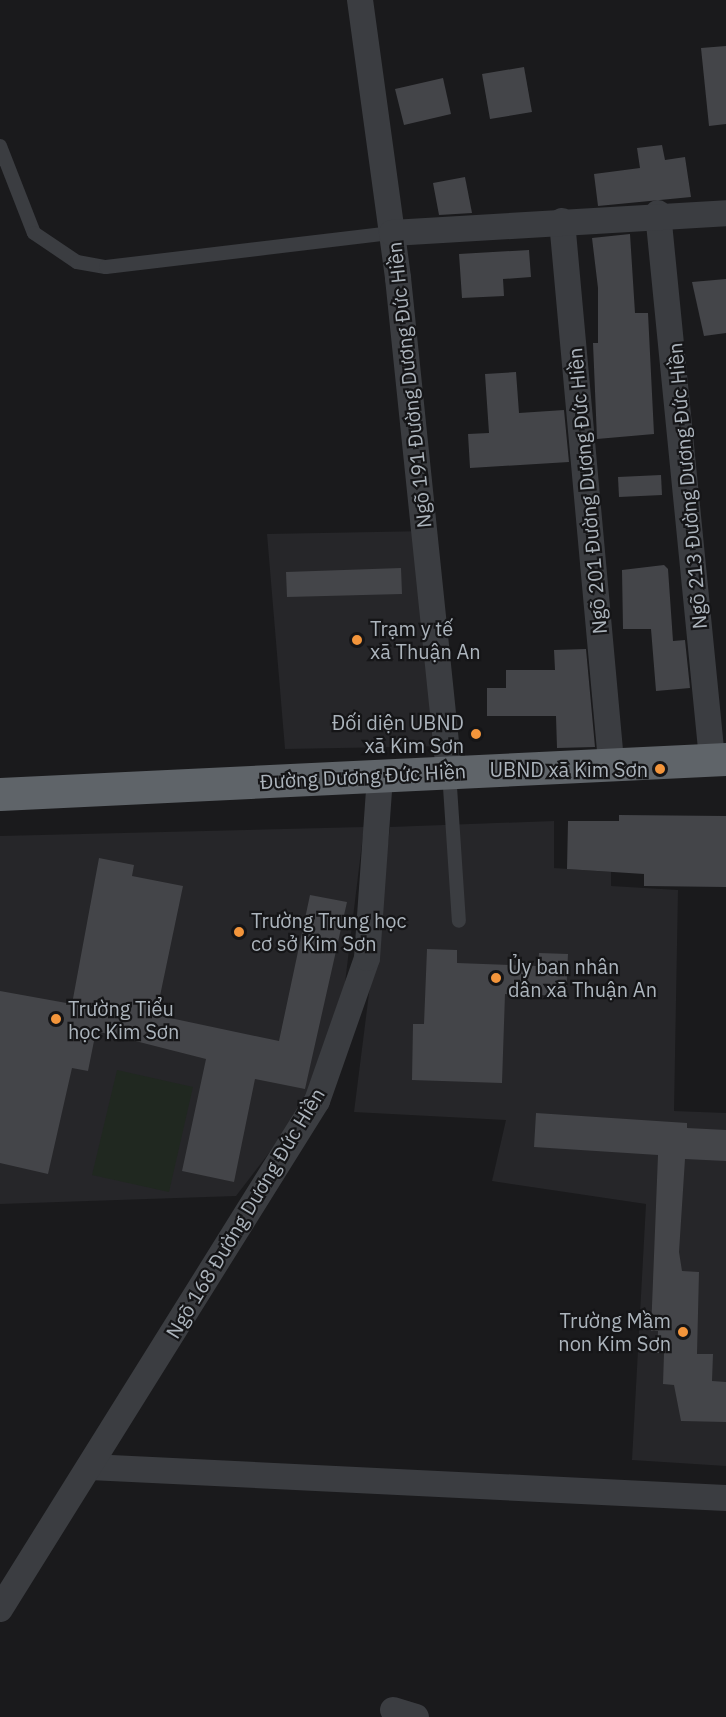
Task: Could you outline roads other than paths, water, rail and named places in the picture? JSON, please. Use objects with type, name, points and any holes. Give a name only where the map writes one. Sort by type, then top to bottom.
[{"type":"highway","name":"Đường Dương Đức Hiền","points":[[0,794],[380,776],[611,762],[719,759]]},
{"type":"street","name":"Ngõ 191 Đường Dương Đức Hiền","points":[[360,0],[392,233],[449,772]]},
{"type":"street","points":[[392,233],[658,213],[726,213]]},
{"type":"street","name":"Ngõ 213 Đường Dương Đức Hiền","points":[[658,213],[719,759]]},
{"type":"street","name":"Ngõ 201 Đường Dương Đức Hiền","points":[[562,221],[611,762]]},
{"type":"street","name":"Ngõ 168 Đường Dương Đức Hiền","points":[[0,1609],[317,1101],[367,958],[380,776]]},
{"type":"street","points":[[90,1467],[726,1498]]},
{"type":"lane","points":[[0,146],[34,233],[77,262],[105,267],[392,233]]},
{"type":"lane","points":[[449,772],[459,921]]},
{"type":"place","name":"Trạm y tế xã Thuận An","points":[[357,640]]},
{"type":"place","name":"Đối diện UBND xã Kim Sơn","points":[[476,734]]},
{"type":"place","name":"UBND xã Kim Sơn","points":[[660,769]]},
{"type":"place","name":"Trường Trung học cơ sở Kim Sơn","points":[[239,932]]},
{"type":"place","name":"Ủy ban nhân dân xã Thuận An","points":[[496,978]]},
{"type":"place","name":"Trường Tiểu học Kim Sơn","points":[[56,1019]]},
{"type":"place","name":"Trường Mầm non Kim Sơn","points":[[683,1332]]}]
